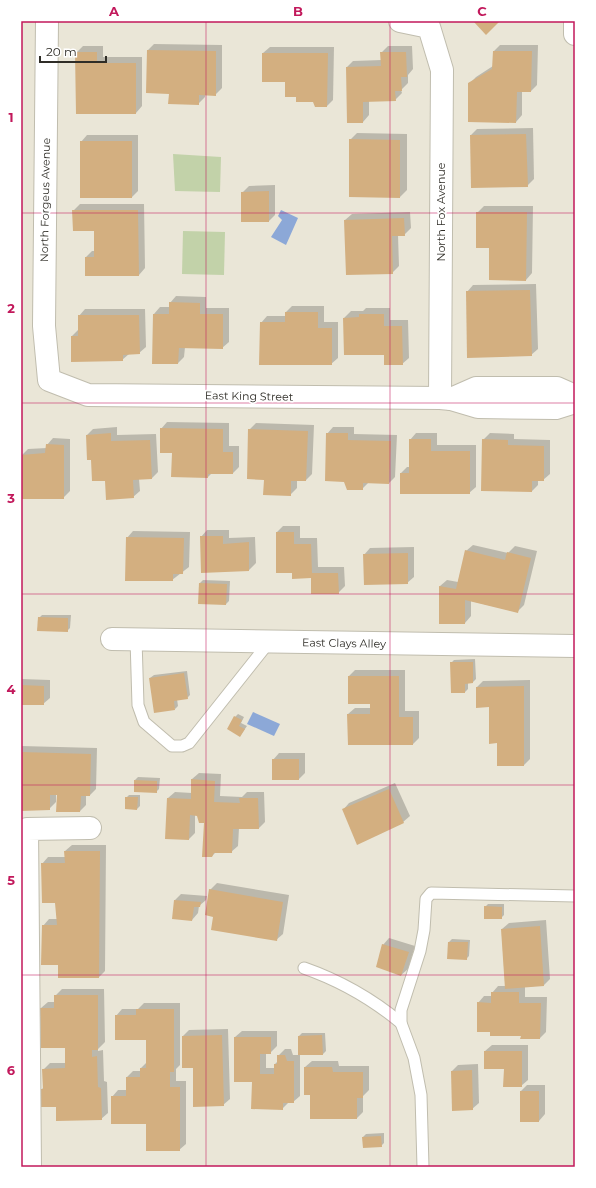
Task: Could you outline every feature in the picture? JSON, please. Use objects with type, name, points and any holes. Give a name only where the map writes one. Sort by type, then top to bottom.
[{"type":"street","name":"North Forgeus Avenue","points":[[46,21],[44,326],[49,380]]},
{"type":"street","name":"North Fox Avenue","points":[[400,21],[429,28],[442,70],[446,399]]},
{"type":"street","points":[[575,21],[575,34]]},
{"type":"street","name":"East King Street","points":[[49,380],[88,395],[446,399],[478,407],[556,408],[575,402]]},
{"type":"street","name":"East King Street","points":[[446,399],[476,388],[557,388],[575,396]]},
{"type":"street","name":"East Clays Alley","points":[[112,639],[575,646]]},
{"type":"street","points":[[30,1167],[27,829],[90,828]]},
{"type":"lane","points":[[136,639],[138,705],[144,722],[172,746],[189,744],[270,641]]},
{"type":"lane","points":[[424,1167],[421,1095],[414,1058],[401,1023],[401,1010],[420,951],[424,930],[426,899],[431,892],[575,896]]},
{"type":"lane","points":[[304,968],[330,977],[368,998],[401,1023]]},
{"type":"green space","points":[[173,154],[221,157],[220,192],[175,191]]},
{"type":"green space","points":[[183,231],[225,232],[224,275],[182,274]]},
{"type":"water","points":[[281,210],[298,218],[286,245],[271,237],[282,220],[278,216]]},
{"type":"water","points":[[253,712],[280,724],[274,736],[247,724]]},
{"type":"building","points":[[473,21],[500,21],[486,35]]},
{"type":"building","points":[[147,50],[216,51],[216,96],[199,95],[199,105],[168,104],[169,94],[146,93]]},
{"type":"building","points":[[493,51],[532,51],[531,92],[517,92],[516,123],[468,122],[468,83],[492,69]]},
{"type":"building","points":[[75,52],[97,52],[97,63],[136,63],[136,114],[76,114]]},
{"type":"building","points":[[380,52],[406,52],[407,77],[401,77],[402,91],[395,91],[396,101],[363,102],[363,123],[347,123],[346,67],[381,66]]},
{"type":"building","points":[[262,53],[328,53],[327,107],[315,107],[313,102],[296,102],[296,97],[285,97],[285,82],[262,82]]},
{"type":"building","points":[[526,134],[528,187],[471,188],[470,135]]},
{"type":"building","points":[[349,139],[400,140],[400,198],[349,197]]},
{"type":"building","points":[[80,141],[132,141],[132,198],[80,198]]},
{"type":"building","points":[[269,191],[269,222],[241,222],[241,192]]},
{"type":"building","points":[[72,210],[138,210],[139,276],[85,276],[85,257],[94,257],[94,231],[73,231]]},
{"type":"building","points":[[476,212],[527,212],[526,281],[489,280],[489,248],[476,248]]},
{"type":"building","points":[[404,218],[405,236],[392,236],[393,274],[346,275],[344,220]]},
{"type":"building","points":[[530,290],[532,356],[467,358],[466,291]]},
{"type":"building","points":[[169,302],[200,303],[200,314],[223,314],[223,349],[179,348],[178,364],[152,364],[153,314],[169,314]]},
{"type":"building","points":[[285,312],[318,312],[318,328],[332,328],[332,365],[259,365],[260,322],[285,322]]},
{"type":"building","points":[[359,314],[384,314],[384,326],[402,326],[403,365],[384,365],[384,355],[344,355],[343,318],[359,317]]},
{"type":"building","points":[[78,315],[139,315],[140,354],[123,355],[123,361],[71,362],[71,336],[78,336]]},
{"type":"building","points":[[160,428],[223,429],[223,452],[233,452],[233,474],[208,474],[208,478],[171,477],[172,453],[160,453]]},
{"type":"building","points":[[248,429],[308,431],[306,481],[291,481],[291,496],[263,495],[264,480],[247,479]]},
{"type":"building","points":[[111,433],[111,441],[150,440],[152,479],[133,480],[134,498],[106,500],[105,481],[92,481],[91,460],[87,460],[86,435]]},
{"type":"building","points":[[326,433],[348,433],[348,440],[391,441],[389,484],[363,483],[363,490],[347,490],[344,482],[325,481]]},
{"type":"building","points":[[409,439],[431,439],[431,451],[470,451],[470,494],[400,494],[400,473],[409,473]]},
{"type":"building","points":[[482,439],[508,440],[508,445],[544,446],[544,481],[532,481],[532,492],[481,491]]},
{"type":"building","points":[[46,444],[64,445],[64,499],[21,499],[21,455],[45,453]]},
{"type":"building","points":[[276,532],[294,532],[294,544],[311,544],[312,573],[338,573],[339,594],[311,594],[311,578],[292,579],[292,573],[276,573]]},
{"type":"building","points":[[200,536],[223,536],[223,544],[249,542],[249,571],[201,573]]},
{"type":"building","points":[[126,537],[184,538],[183,574],[173,574],[173,581],[125,581]]},
{"type":"building","points":[[465,550],[505,560],[507,552],[531,558],[518,613],[465,600],[465,624],[439,624],[439,586],[456,589]]},
{"type":"building","points":[[408,553],[408,584],[364,585],[363,554]]},
{"type":"building","points":[[199,583],[227,584],[226,605],[198,604]]},
{"type":"building","points":[[38,617],[68,618],[68,632],[37,631]]},
{"type":"building","points":[[450,662],[473,662],[473,683],[465,684],[465,693],[451,693]]},
{"type":"building","points":[[184,673],[188,699],[174,701],[175,710],[154,713],[149,678]]},
{"type":"building","points":[[348,676],[399,676],[399,717],[413,717],[413,745],[348,745],[347,714],[370,714],[370,704],[348,704]]},
{"type":"building","points":[[21,685],[44,686],[44,705],[21,705]]},
{"type":"building","points":[[524,686],[524,766],[497,766],[497,743],[489,744],[489,707],[476,708],[476,687]]},
{"type":"building","points":[[234,716],[242,720],[239,726],[245,729],[240,737],[227,729]]},
{"type":"building","points":[[21,752],[91,754],[90,796],[81,796],[80,812],[56,812],[57,795],[50,795],[50,810],[21,811]]},
{"type":"building","points":[[272,759],[299,759],[299,780],[272,780]]},
{"type":"building","points":[[191,779],[215,781],[214,802],[240,803],[239,798],[258,798],[259,829],[233,829],[232,853],[214,853],[212,857],[202,857],[204,823],[199,823],[197,816],[190,815],[189,840],[165,839],[167,798],[191,799]]},
{"type":"building","points":[[134,780],[157,781],[157,793],[134,792]]},
{"type":"building","points":[[389,789],[404,823],[357,845],[342,809]]},
{"type":"building","points":[[125,797],[138,797],[137,810],[125,809]]},
{"type":"building","points":[[64,851],[100,851],[99,978],[58,978],[58,965],[41,965],[42,925],[57,925],[55,903],[42,903],[41,863],[65,863]]},
{"type":"building","points":[[209,889],[283,902],[277,941],[211,930],[213,917],[205,915]]},
{"type":"building","points":[[174,900],[201,902],[200,907],[194,907],[192,921],[172,919]]},
{"type":"building","points":[[484,906],[502,907],[502,919],[484,919]]},
{"type":"building","points":[[540,926],[544,986],[505,989],[501,929]]},
{"type":"building","points":[[448,942],[468,942],[467,960],[447,959]]},
{"type":"building","points":[[382,944],[409,952],[401,976],[376,967]]},
{"type":"building","points":[[491,992],[519,992],[519,1003],[541,1003],[540,1039],[520,1039],[521,1036],[490,1036],[490,1032],[477,1032],[477,1002],[491,1003]]},
{"type":"building","points":[[54,995],[98,995],[98,1050],[92,1050],[92,1057],[97,1056],[98,1087],[101,1088],[102,1120],[56,1121],[56,1107],[41,1107],[40,1089],[43,1089],[42,1069],[65,1068],[65,1048],[41,1048],[40,1008],[54,1008]]},
{"type":"building","points":[[136,1009],[174,1009],[174,1072],[170,1072],[170,1087],[180,1087],[180,1151],[146,1151],[146,1124],[111,1124],[111,1096],[126,1096],[126,1077],[140,1077],[140,1068],[146,1068],[146,1040],[115,1040],[115,1015],[136,1015]]},
{"type":"building","points":[[222,1035],[224,1106],[193,1107],[193,1068],[182,1068],[182,1036]]},
{"type":"building","points":[[322,1035],[323,1055],[298,1055],[298,1036]]},
{"type":"building","points":[[234,1037],[271,1037],[271,1054],[260,1054],[260,1074],[274,1074],[274,1064],[277,1064],[277,1055],[285,1055],[287,1061],[294,1061],[294,1103],[283,1103],[283,1110],[251,1109],[252,1082],[234,1082]]},
{"type":"building","points":[[484,1051],[522,1051],[522,1087],[503,1087],[504,1069],[484,1069]]},
{"type":"building","points":[[304,1067],[332,1067],[333,1072],[363,1072],[363,1098],[357,1098],[357,1119],[310,1119],[310,1095],[304,1095]]},
{"type":"building","points":[[472,1070],[473,1110],[452,1111],[451,1071]]},
{"type":"building","points":[[520,1091],[539,1091],[539,1122],[520,1122]]},
{"type":"building","points":[[381,1136],[382,1147],[363,1148],[362,1137]]}]
